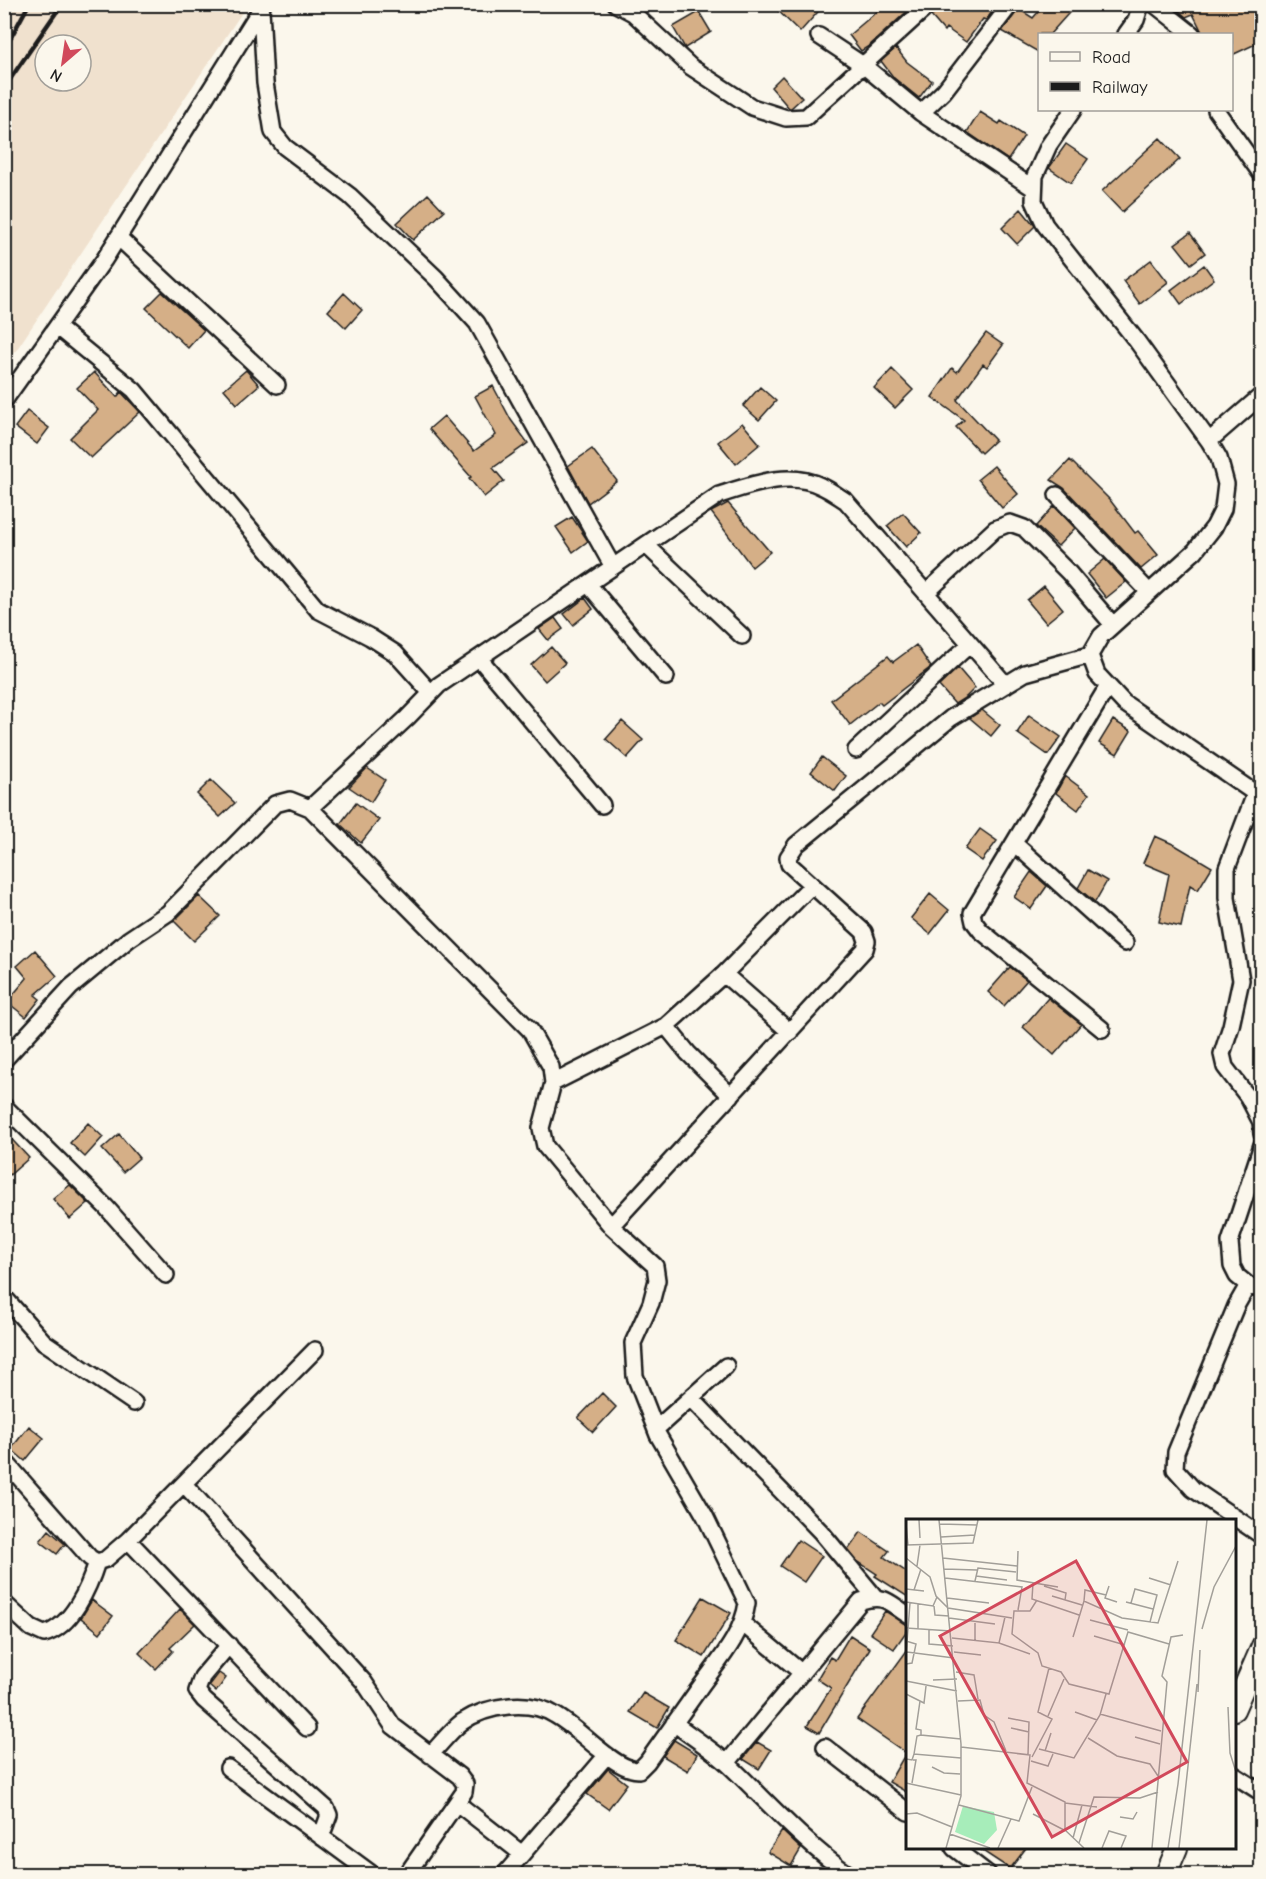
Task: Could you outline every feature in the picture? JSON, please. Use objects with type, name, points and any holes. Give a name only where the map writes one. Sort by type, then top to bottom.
[{"type":"street","points":[[616,4],[633,13],[691,67],[752,107],[786,118],[806,117],[930,4]]},
{"type":"street","points":[[921,113],[944,91],[1011,4]]},
{"type":"street","points":[[1127,33],[1136,20],[1141,4]]},
{"type":"street","points":[[1154,4],[1191,33]]},
{"type":"street","points":[[4,401],[118,237],[262,7]]},
{"type":"street","points":[[262,7],[265,83],[273,132],[285,147],[350,196],[436,278],[477,323],[613,567]]},
{"type":"street","points":[[819,36],[863,65],[921,113],[1033,188]]},
{"type":"street","points":[[611,1226],[865,949],[867,941],[864,932],[789,864],[788,856],[796,845],[951,718],[1025,673],[1090,655],[1101,636],[1196,551],[1214,527],[1222,509],[1226,484],[1219,458],[1209,441],[1136,340],[1045,225],[1034,201],[1035,176],[1049,145],[1072,111]]},
{"type":"street","points":[[1217,111],[1262,175]]},
{"type":"street","points":[[118,237],[277,385]]},
{"type":"street","points":[[57,327],[134,390],[318,610],[395,652],[431,693]]},
{"type":"street","points":[[1209,441],[1262,395]]},
{"type":"street","points":[[310,808],[407,718],[439,685],[719,495],[747,486],[791,478],[820,485],[846,501],[1006,685]]},
{"type":"street","points":[[1057,495],[1149,592]]},
{"type":"street","points":[[926,593],[995,529],[1010,523],[1024,528],[1069,573],[1113,625]]},
{"type":"street","points":[[646,545],[742,636]]},
{"type":"street","points":[[588,584],[666,677]]},
{"type":"street","points":[[856,750],[970,644]]},
{"type":"street","points":[[1090,655],[1097,674],[1124,703],[1258,796],[1227,868],[1227,898],[1241,980],[1222,1054],[1225,1066],[1248,1097],[1261,1122],[1262,1134]]},
{"type":"street","points":[[479,658],[602,805]]},
{"type":"street","points":[[1102,1029],[981,931],[974,922],[972,913],[1108,686]]},
{"type":"street","points":[[4,1060],[71,987],[129,939],[168,913],[275,804],[290,800],[310,808],[530,1030],[551,1067],[553,1083],[541,1128],[545,1146],[611,1226],[655,1266],[657,1280],[651,1303],[633,1343],[636,1376],[656,1430],[705,1516],[747,1603],[746,1616],[714,1666],[647,1762],[639,1770],[632,1770],[607,1755],[554,1714],[520,1706],[494,1709],[474,1715],[460,1724],[430,1755]]},
{"type":"street","points":[[1015,844],[1125,943]]},
{"type":"street","points":[[553,1083],[666,1026],[724,974],[812,885]]},
{"type":"street","points":[[724,974],[790,1032]]},
{"type":"street","points":[[666,1026],[688,1053],[731,1096]]},
{"type":"street","points":[[4,1106],[106,1207],[166,1275]]},
{"type":"street","points":[[1262,1145],[1230,1242],[1232,1266],[1236,1275],[1255,1288],[1236,1306],[1176,1452],[1175,1469],[1193,1489],[1262,1536]]},
{"type":"street","points":[[4,1297],[44,1342],[134,1403]]},
{"type":"street","points":[[4,1460],[90,1558],[97,1562],[106,1559],[184,1484],[315,1350]]},
{"type":"street","points":[[656,1430],[726,1366]]},
{"type":"street","points":[[691,1398],[821,1532],[874,1597]]},
{"type":"street","points":[[184,1484],[364,1682],[393,1726],[459,1776],[465,1784],[464,1792],[457,1803],[406,1875]]},
{"type":"street","points":[[128,1540],[307,1728]]},
{"type":"street","points":[[4,1603],[31,1628],[44,1634],[51,1632],[65,1622],[88,1590],[97,1562]]},
{"type":"street","points":[[727,1763],[861,1601],[874,1597],[884,1599],[906,1614]]},
{"type":"street","points":[[742,1623],[802,1673]]},
{"type":"street","points":[[229,1645],[202,1677],[197,1691],[204,1700],[326,1808],[329,1815],[321,1837]]},
{"type":"street","points":[[1236,1706],[1257,1668],[1262,1646]]},
{"type":"street","points":[[674,1723],[727,1763],[770,1807],[830,1862],[848,1875]]},
{"type":"street","points":[[825,1747],[906,1810]]},
{"type":"street","points":[[505,1875],[607,1755]]},
{"type":"street","points":[[228,1768],[372,1875]]},
{"type":"street","points":[[1236,1776],[1262,1793]]},
{"type":"street","points":[[457,1803],[522,1854]]},
{"type":"street","points":[[956,1849],[988,1875]]},
{"type":"street","points":[[1168,1874],[1177,1849]]},
{"type":"shaded area","points":[[4,5],[247,5],[5,367]]},
{"type":"building","points":[[771,4],[825,4],[800,32]]},
{"type":"building","points":[[886,4],[915,4],[861,51],[849,35]]},
{"type":"building","points":[[939,4],[998,4],[986,20],[983,19],[966,42],[946,28],[944,31],[931,16],[937,11]]},
{"type":"building","points":[[1045,4],[1077,4],[1051,33],[1038,33],[1038,52],[1002,31],[1019,9],[1033,18]]},
{"type":"building","points":[[1171,4],[1262,4],[1262,41],[1233,55],[1233,33],[1202,33],[1193,14],[1186,17]]},
{"type":"building","points":[[699,12],[711,32],[685,48],[673,27]]},
{"type":"building","points":[[896,48],[907,62],[932,81],[919,98],[894,78],[881,61]]},
{"type":"building","points":[[782,76],[802,98],[791,108],[771,87]]},
{"type":"building","points":[[980,112],[999,124],[1001,121],[1024,136],[1008,160],[967,132]]},
{"type":"building","points":[[1160,138],[1180,159],[1122,212],[1102,191]]},
{"type":"building","points":[[1066,144],[1088,159],[1071,183],[1049,168]]},
{"type":"building","points":[[428,194],[444,211],[413,240],[397,223]]},
{"type":"building","points":[[1021,209],[1035,226],[1017,244],[1002,228]]},
{"type":"building","points":[[1190,233],[1205,253],[1191,264],[1175,244]]},
{"type":"building","points":[[1151,260],[1168,282],[1140,304],[1123,281]]},
{"type":"building","points":[[1204,265],[1214,279],[1181,304],[1171,290]]},
{"type":"building","points":[[162,292],[204,330],[188,348],[146,308]]},
{"type":"building","points":[[344,293],[362,310],[346,328],[328,311]]},
{"type":"building","points":[[986,333],[1003,345],[987,367],[983,364],[957,400],[995,440],[981,453],[956,427],[964,420],[932,397],[952,368],[957,372]]},
{"type":"building","points":[[892,369],[913,390],[895,408],[874,388]]},
{"type":"building","points":[[246,370],[259,385],[237,404],[224,389]]},
{"type":"building","points":[[94,372],[117,397],[121,392],[140,412],[91,458],[70,438],[98,410],[77,388]]},
{"type":"building","points":[[493,386],[511,420],[528,443],[493,468],[504,481],[484,497],[469,478],[471,477],[429,429],[444,416],[474,451],[496,435],[475,396]]},
{"type":"building","points":[[760,387],[776,401],[759,420],[743,406]]},
{"type":"building","points":[[27,411],[49,428],[37,444],[15,427]]},
{"type":"building","points":[[742,423],[760,444],[736,464],[718,442]]},
{"type":"building","points":[[592,449],[617,481],[588,503],[568,466]]},
{"type":"building","points":[[1070,460],[1110,500],[1135,533],[1138,531],[1158,555],[1141,569],[1064,488],[1051,480]]},
{"type":"building","points":[[994,466],[1018,494],[1002,508],[978,479]]},
{"type":"building","points":[[728,503],[770,552],[752,567],[711,512]]},
{"type":"building","points":[[1054,506],[1075,528],[1058,546],[1036,526]]},
{"type":"building","points":[[903,513],[921,533],[906,547],[887,526]]},
{"type":"building","points":[[572,517],[588,541],[573,552],[556,527]]},
{"type":"building","points":[[1105,559],[1126,582],[1106,598],[1087,574]]},
{"type":"building","points":[[1044,586],[1063,609],[1046,623],[1027,600]]},
{"type":"building","points":[[585,598],[593,609],[573,625],[564,614]]},
{"type":"building","points":[[555,618],[563,629],[548,640],[539,629]]},
{"type":"building","points":[[916,645],[931,667],[882,705],[879,702],[850,725],[831,700],[888,656],[893,662]]},
{"type":"building","points":[[551,647],[565,663],[545,681],[531,665]]},
{"type":"building","points":[[958,668],[975,688],[955,704],[939,686]]},
{"type":"building","points":[[982,710],[1000,725],[991,736],[970,718]]},
{"type":"building","points":[[1029,715],[1061,737],[1048,755],[1017,733]]},
{"type":"building","points":[[1113,720],[1131,731],[1117,754],[1099,743]]},
{"type":"building","points":[[622,721],[643,740],[627,758],[606,739]]},
{"type":"building","points":[[822,757],[846,776],[835,791],[811,772]]},
{"type":"building","points":[[367,768],[385,780],[371,802],[349,787]]},
{"type":"building","points":[[1065,776],[1089,794],[1078,810],[1056,793]]},
{"type":"building","points":[[211,780],[235,803],[220,817],[197,794]]},
{"type":"building","points":[[356,803],[379,820],[361,843],[340,824]]},
{"type":"building","points":[[980,829],[997,841],[982,861],[965,849]]},
{"type":"building","points":[[1155,836],[1212,867],[1198,890],[1190,885],[1181,927],[1159,922],[1169,874],[1143,863]]},
{"type":"building","points":[[1088,870],[1107,881],[1095,902],[1078,888]]},
{"type":"building","points":[[1031,872],[1047,886],[1031,909],[1014,897]]},
{"type":"building","points":[[930,894],[949,910],[930,934],[911,918]]},
{"type":"building","points":[[199,896],[220,916],[194,941],[174,921]]},
{"type":"building","points":[[35,950],[57,976],[35,995],[40,999],[26,1017],[7,1002],[27,978],[17,966]]},
{"type":"building","points":[[1010,967],[1027,980],[1004,1006],[988,992]]},
{"type":"building","points":[[1048,998],[1081,1024],[1054,1055],[1023,1027]]},
{"type":"building","points":[[88,1123],[103,1137],[85,1157],[70,1143]]},
{"type":"building","points":[[4,1131],[29,1158],[4,1180]]},
{"type":"building","points":[[119,1134],[139,1158],[123,1172],[102,1149]]},
{"type":"building","points":[[70,1185],[88,1203],[70,1219],[53,1199]]},
{"type":"building","points":[[602,1393],[616,1407],[593,1432],[578,1418]]},
{"type":"building","points":[[29,1426],[44,1438],[25,1461],[11,1449]]},
{"type":"building","points":[[49,1530],[65,1544],[57,1554],[40,1541]]},
{"type":"building","points":[[861,1532],[889,1551],[884,1557],[906,1572],[906,1596],[875,1576],[877,1574],[857,1561],[848,1550]]},
{"type":"building","points":[[798,1540],[822,1556],[804,1582],[780,1566]]},
{"type":"building","points":[[703,1597],[731,1613],[704,1657],[676,1640]]},
{"type":"building","points":[[92,1600],[113,1616],[100,1633],[81,1618]]},
{"type":"building","points":[[180,1609],[195,1624],[170,1648],[173,1651],[156,1669],[139,1653]]},
{"type":"building","points":[[885,1611],[906,1624],[906,1632],[894,1649],[870,1633]]},
{"type":"building","points":[[850,1635],[870,1648],[819,1733],[807,1726],[831,1688],[817,1679],[830,1657],[835,1660]]},
{"type":"building","points":[[906,1652],[906,1753],[857,1719]]},
{"type":"building","points":[[219,1673],[226,1678],[216,1692],[209,1686]]},
{"type":"building","points":[[643,1693],[669,1708],[657,1728],[630,1712]]},
{"type":"building","points":[[674,1740],[697,1754],[688,1771],[663,1756]]},
{"type":"building","points":[[757,1742],[771,1750],[759,1769],[743,1759]]},
{"type":"building","points":[[906,1753],[906,1792],[889,1782]]},
{"type":"building","points":[[608,1769],[627,1784],[608,1809],[587,1794]]},
{"type":"building","points":[[782,1831],[801,1849],[791,1866],[768,1852]]},
{"type":"building","points":[[980,1849],[1025,1849],[1010,1869]]},
{"type":"railway","points":[[4,50],[29,4]]},
{"type":"railway","points":[[4,88],[62,4]]}]
